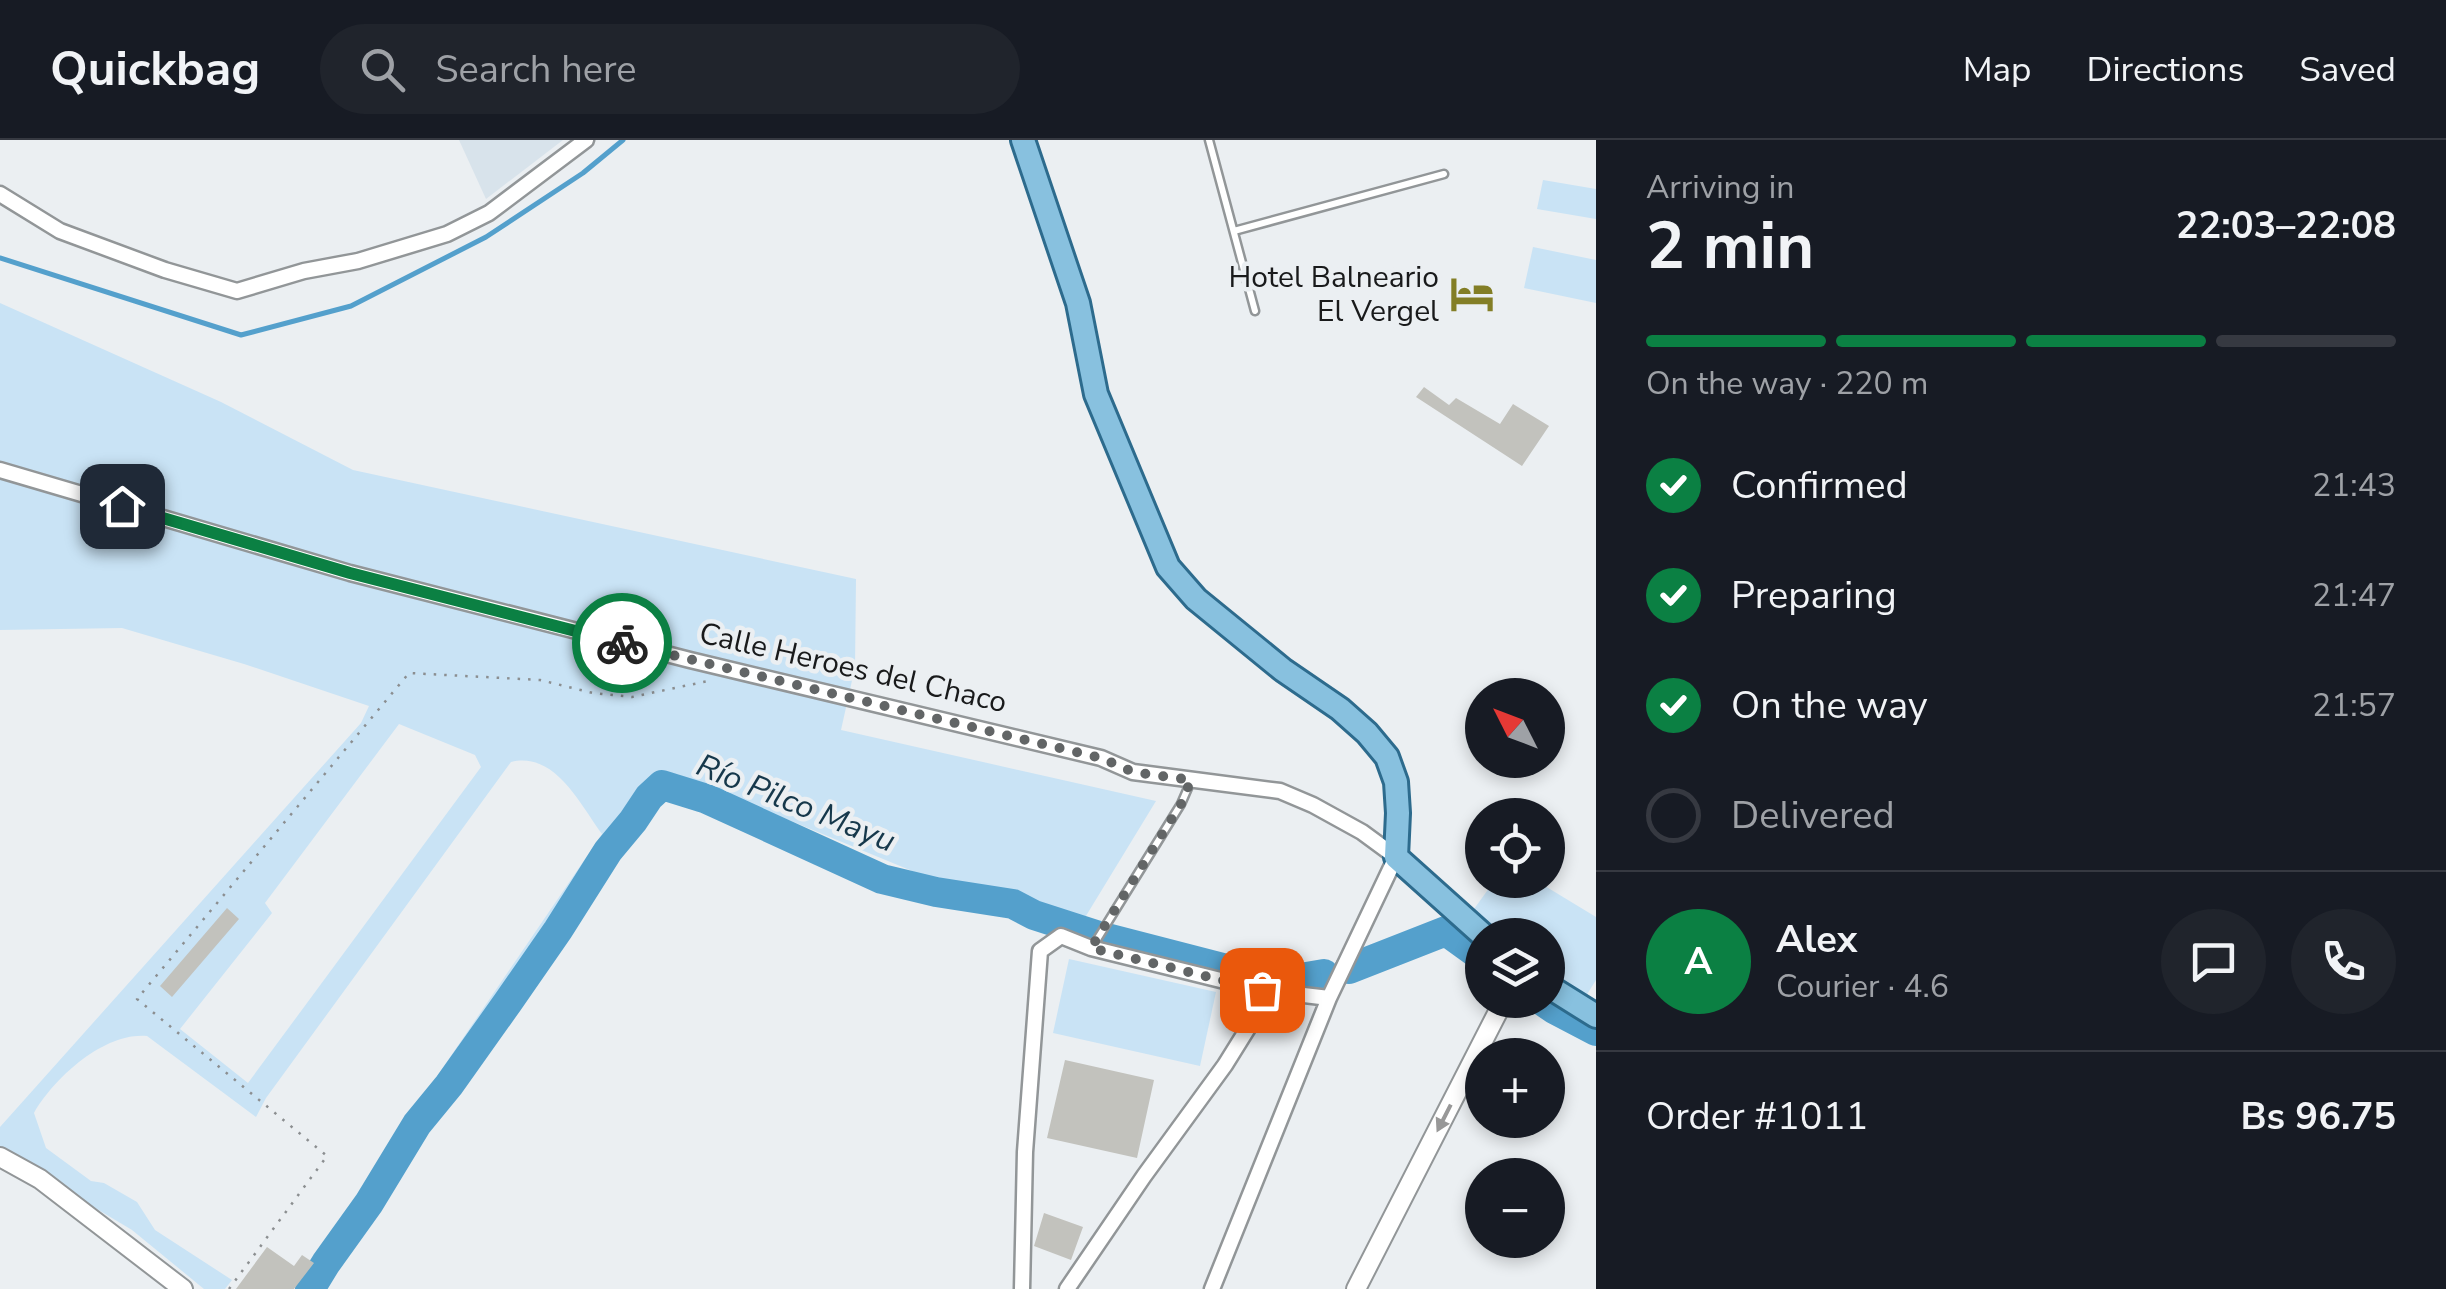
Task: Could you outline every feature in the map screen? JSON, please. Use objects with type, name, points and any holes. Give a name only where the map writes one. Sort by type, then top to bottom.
[{"type":"main road","points":[[1023,140],[1078,303],[1096,394],[1168,566],[1196,599],[1283,670],[1340,709],[1387,757],[1396,782],[1396,856]]},
{"type":"main road","name":"Calle Heroes del Chaco","points":[[1396,856],[1465,918]]},
{"type":"main road","points":[[1565,997],[1596,1016]]},
{"type":"street","points":[[0,194],[60,231],[165,270],[236,291],[304,271],[358,261],[446,234],[488,214],[586,140]]},
{"type":"street","name":"Calle Heroes del Chaco","points":[[0,470],[350,573],[690,660],[1101,758],[1133,772],[1280,790],[1313,804],[1396,856]]},
{"type":"street","points":[[1212,1289],[1329,998],[1396,856]]},
{"type":"street","points":[[1022,1289],[1025,1152],[1040,950],[1061,936],[1091,948],[1262,990],[1329,998]]},
{"type":"street","points":[[1067,1289],[1224,1065],[1258,1012],[1262,990]]},
{"type":"street","points":[[1356,1289],[1495,1018]]},
{"type":"street","points":[[0,1156],[40,1179],[183,1289]]},
{"type":"lane","points":[[1210,140],[1256,312]]},
{"type":"lane","points":[[1234,231],[1444,174]]},
{"type":"lane","points":[[1091,948],[1181,804],[1191,780]]},
{"type":"path","points":[[230,1289],[328,1156],[138,999],[409,672],[540,680],[592,693],[632,697],[706,682]]},
{"type":"shaded area","points":[[459,140],[563,140],[486,199]]},
{"type":"shaded area","points":[[1543,180],[1596,189],[1596,219],[1537,209]]},
{"type":"shaded area","points":[[1533,247],[1596,260],[1596,303],[1524,288]]},
{"type":"shaded area","points":[[0,303],[221,402],[353,470],[856,579],[855,667],[841,730],[1156,801],[1078,929],[917,873],[677,774],[664,778],[608,851],[558,930],[449,1085],[417,1124],[369,1203],[365,1182],[602,834],[553,772],[541,764],[511,762],[256,1117],[147,1036],[114,1041],[98,1049],[67,1072],[34,1113],[46,1148],[91,1181],[104,1183],[137,1202],[155,1230],[232,1280],[225,1289],[204,1289],[132,1230],[0,1151],[0,1127],[361,723],[369,706],[122,628],[0,630]],"holes":[[[399,724],[475,755],[481,767],[248,1083],[180,1029],[272,913],[265,903]]]},
{"type":"shaded area","points":[[1482,898],[1565,898],[1596,917],[1596,980],[1586,996],[1565,986],[1565,918],[1484,918],[1474,909]]},
{"type":"shaded area","points":[[1069,959],[1216,992],[1200,1066],[1053,1033]]},
{"type":"building","points":[[1424,387],[1449,405],[1456,398],[1500,424],[1513,404],[1549,426],[1522,466],[1416,397]]},
{"type":"building","points":[[599,653],[631,666],[622,691],[592,681]]},
{"type":"building","points":[[227,908],[239,919],[172,997],[160,986]]},
{"type":"building","points":[[1065,1060],[1154,1080],[1137,1158],[1047,1138]]},
{"type":"building","points":[[1044,1213],[1083,1227],[1071,1260],[1034,1246]]},
{"type":"building","points":[[267,1247],[294,1266],[302,1255],[314,1263],[294,1289],[236,1289]]},
{"type":"waterway","points":[[0,258],[241,335],[351,306],[486,237],[583,173],[623,140]]},
{"type":"waterway","name":"Río Pilco Mayu","points":[[310,1289],[417,1124],[508,1002],[608,851],[662,785],[707,799],[882,879],[1013,904],[1099,936],[1277,982],[1324,974]]},
{"type":"waterway","points":[[1349,969],[1446,931],[1465,945]]},
{"type":"waterway","points":[[1565,1015],[1596,1031]]},
{"type":"way so far","points":[[622,643],[1101,758],[1133,772],[1191,780],[1181,804],[1091,948],[1262,990]]},
{"type":"place","name":"Hotel Balneario El Vergel","points":[[1472,294]]},
{"type":"route","points":[[122,506],[350,573],[622,643]]}]
